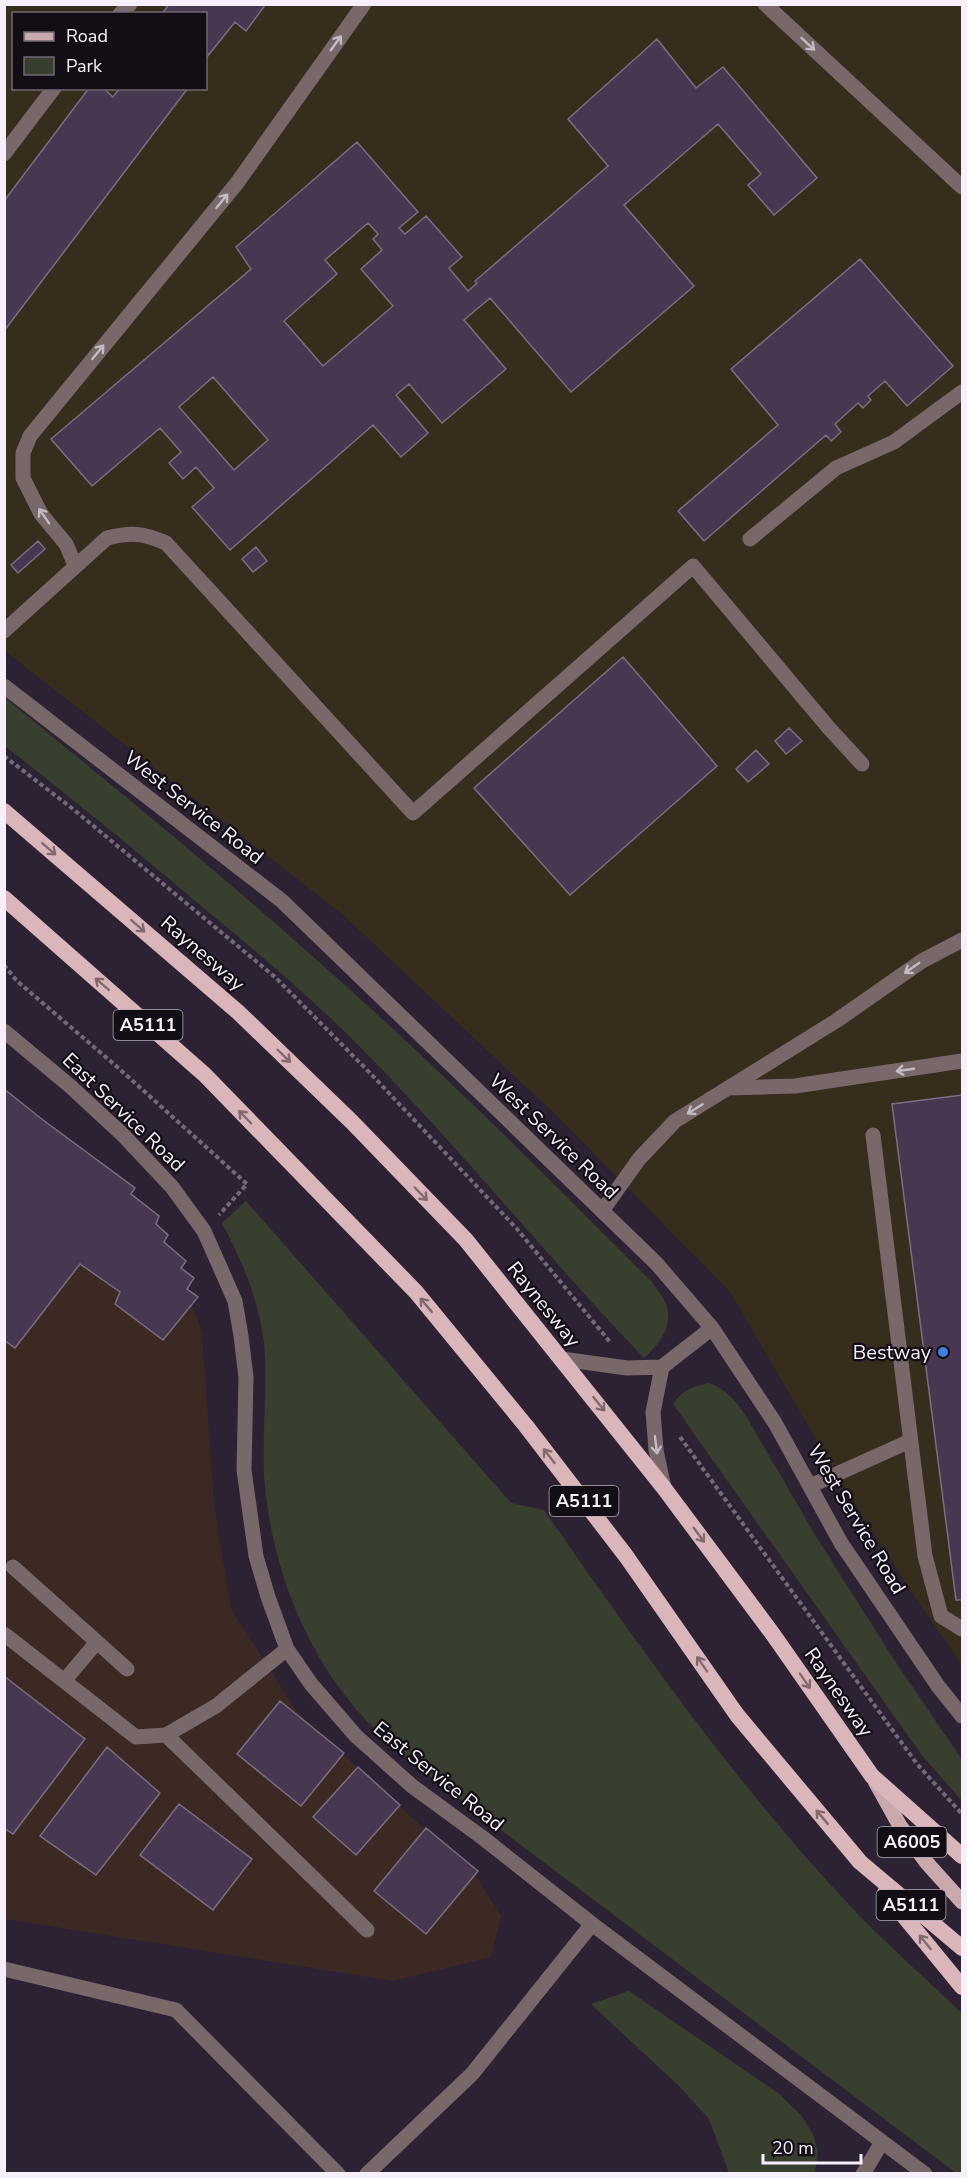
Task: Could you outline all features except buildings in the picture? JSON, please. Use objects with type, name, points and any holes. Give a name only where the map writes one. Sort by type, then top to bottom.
[{"type":"highway","name":"Raynesway","points":[[4,811],[238,1012],[352,1122],[466,1240],[664,1488],[772,1633],[872,1776]]},
{"type":"highway","name":"A5111","points":[[4,898],[206,1075],[416,1292],[526,1426],[626,1556],[737,1715],[860,1862],[963,1948]]},
{"type":"highway","points":[[872,1776],[963,1856]]},
{"type":"highway","points":[[860,1862],[963,1987]]},
{"type":"main road","name":"Raynesway","points":[[872,1776],[900,1826],[927,1863],[963,1902]]},
{"type":"street","points":[[75,565],[66,544],[41,514],[23,478],[23,453],[30,436],[237,183],[364,4]]},
{"type":"street","points":[[765,4],[963,187]]},
{"type":"street","points":[[4,154],[52,90]]},
{"type":"street","points":[[750,539],[836,468],[894,442],[963,392]]},
{"type":"street","points":[[4,631],[106,538],[146,534],[166,543],[413,813],[693,566],[828,727],[862,764]]},
{"type":"street","name":"West Service Road","points":[[4,686],[282,901],[656,1263],[712,1328],[776,1423],[842,1543],[938,1686],[963,1716]]},
{"type":"street","points":[[602,1211],[639,1160],[675,1122],[836,1021],[922,961],[963,940]]},
{"type":"street","name":"East Service Road","points":[[4,1031],[70,1086],[123,1136],[172,1186],[204,1231],[235,1301],[246,1377],[244,1470],[256,1556],[287,1648],[311,1684],[356,1736],[412,1786],[925,2174]]},
{"type":"street","points":[[729,1088],[795,1086],[963,1061]]},
{"type":"street","points":[[873,1135],[926,1556],[941,1616],[963,1629]]},
{"type":"street","points":[[562,1359],[627,1368],[662,1367],[712,1328]]},
{"type":"street","points":[[662,1367],[652,1412],[656,1450],[664,1488]]},
{"type":"street","points":[[810,1486],[910,1441]]},
{"type":"street","points":[[13,1567],[127,1669]]},
{"type":"street","points":[[4,1634],[136,1737],[166,1735],[216,1706],[287,1648]]},
{"type":"street","points":[[64,1681],[97,1642]]},
{"type":"street","points":[[166,1735],[367,1930]]},
{"type":"street","points":[[367,2174],[472,2074],[592,1924]]},
{"type":"street","points":[[4,1968],[176,2010],[338,2174]]},
{"type":"street","points":[[863,2174],[882,2142]]},
{"type":"path","points":[[4,756],[82,816],[275,977],[370,1073],[517,1229],[605,1334]]},
{"type":"path","points":[[4,965],[17,981],[115,1065],[247,1184],[204,1231]]},
{"type":"path","points":[[679,1436],[917,1764],[963,1814]]},
{"type":"shaded area","points":[[4,5],[962,5],[962,1665],[912,1593],[840,1480],[730,1292],[556,1115],[342,914],[5,651]]},
{"type":"shaded area","points":[[4,1087],[101,1173],[174,1257],[202,1332],[214,1504],[231,1609],[298,1713],[476,1876],[501,1916],[491,1957],[393,1981],[5,1919]]},
{"type":"green space","points":[[4,697],[228,882],[396,1031],[651,1281],[664,1299],[668,1318],[660,1340],[644,1358],[573,1282],[435,1126],[324,1012],[264,958],[153,865],[5,746]]},
{"type":"green space","points":[[246,1201],[511,1503],[544,1510],[690,1714],[768,1812],[850,1906],[962,2013],[962,2173],[956,2173],[408,1760],[370,1725],[344,1694],[308,1637],[294,1606],[274,1541],[264,1475],[265,1376],[262,1327],[249,1281],[222,1223]]},
{"type":"green space","points":[[709,1383],[730,1396],[746,1416],[817,1538],[891,1655],[962,1760],[962,1801],[921,1754],[673,1404],[680,1395],[688,1390]]},
{"type":"green space","points":[[629,1991],[778,2093],[801,2115],[813,2134],[818,2152],[815,2173],[729,2173],[709,2119],[680,2087],[591,2004]]},
{"type":"place","name":"Bestway","points":[[943,1352]]}]
